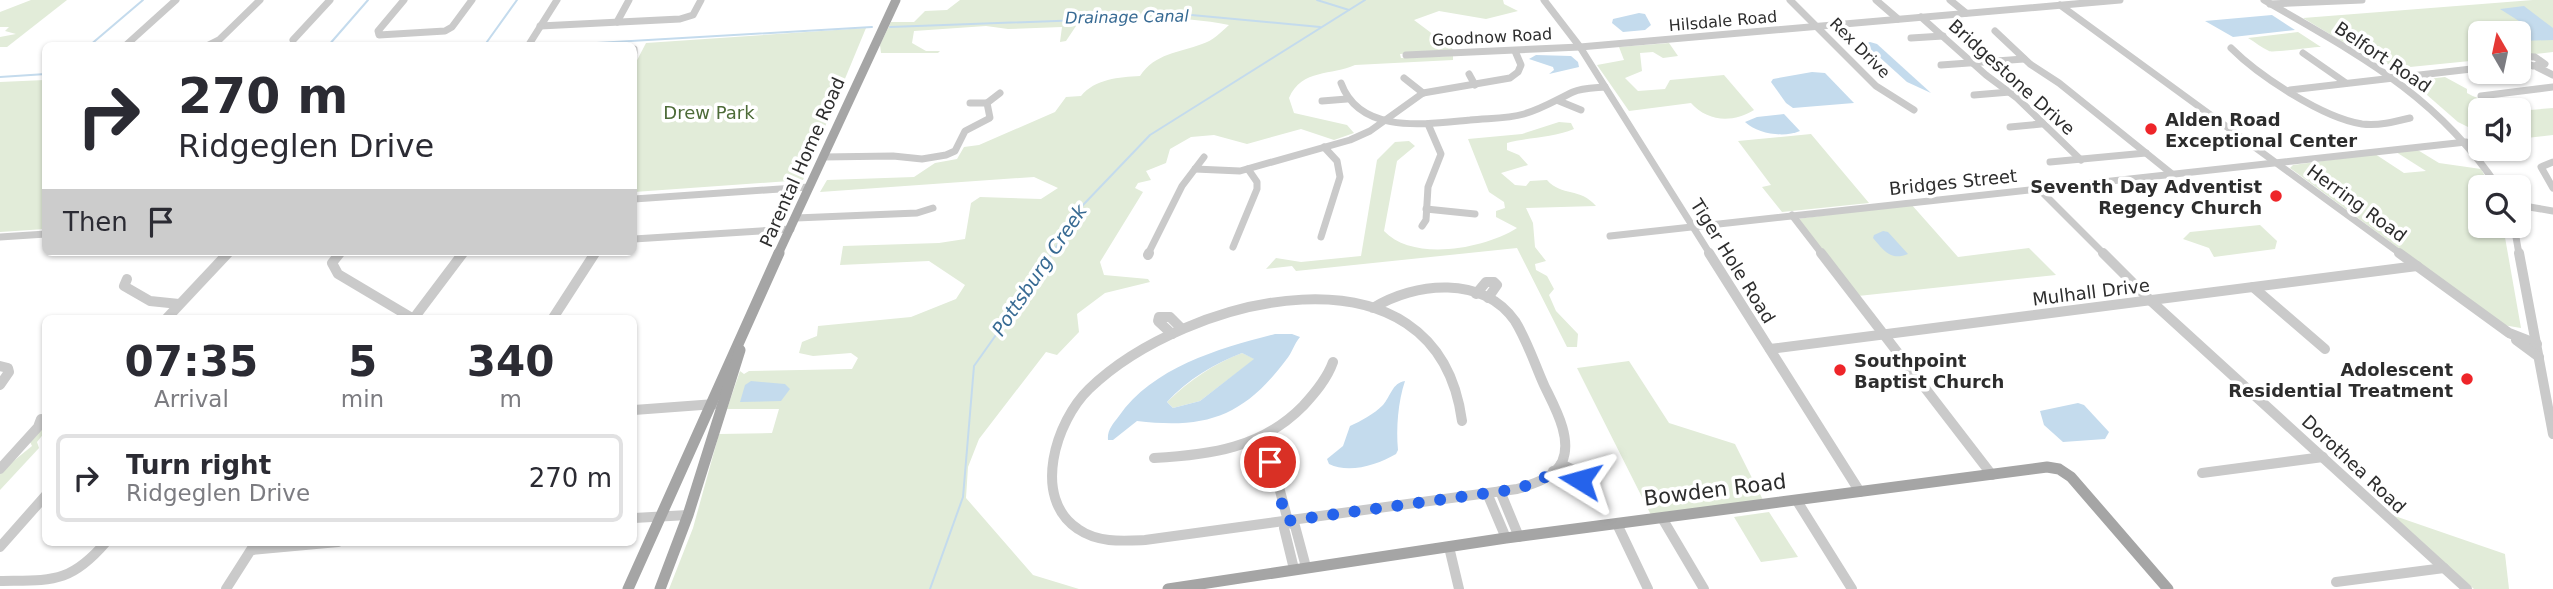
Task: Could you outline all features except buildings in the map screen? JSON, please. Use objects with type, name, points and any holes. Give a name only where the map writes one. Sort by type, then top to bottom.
[{"type":"main road","name":"Parental Home Road","points":[[628,589],[737,365],[742,340],[896,0]]},
{"type":"main road","name":"Parental Home Road","points":[[660,589],[688,515],[708,425]]},
{"type":"main road","name":"Bowden Road","points":[[1168,589],[1512,538],[2047,467],[2059,469],[2071,477],[2168,589]]},
{"type":"street","points":[[129,42],[176,0]]},
{"type":"street","points":[[215,42],[260,0]]},
{"type":"street","points":[[293,40],[330,0]]},
{"type":"street","points":[[404,0],[378,31],[379,35],[444,31],[452,27],[472,0]]},
{"type":"street","points":[[530,42],[557,0]]},
{"type":"street","points":[[617,22],[629,0]]},
{"type":"street","points":[[540,26],[691,18],[701,0]]},
{"type":"street","name":"Tiger Hole Road","points":[[1544,0],[1580,47],[1860,492]]},
{"type":"street","name":"Rex Drive","points":[[1790,0],[1876,86],[1914,110]]},
{"type":"street","points":[[1876,0],[1898,19]]},
{"type":"street","points":[[1950,0],[1966,13]]},
{"type":"street","points":[[2020,0],[2031,8]]},
{"type":"street","name":"Hilsdale Road","points":[[1580,47],[2120,0]]},
{"type":"street","points":[[2267,2],[2362,0]]},
{"type":"street","name":"Belfort Road","points":[[2267,2],[2408,90],[2466,142],[2489,175]]},
{"type":"street","name":"Herring Road","points":[[2060,5],[2510,333],[2537,344]]},
{"type":"street","name":"Bridgestone Drive","points":[[1921,18],[2010,92],[2081,160]]},
{"type":"street","points":[[1994,31],[2024,59],[2059,83],[2172,174]]},
{"type":"street","points":[[1911,38],[1943,36]]},
{"type":"street","name":"Goodnow Road","points":[[1406,55],[1580,47]]},
{"type":"street","points":[[2231,48],[2328,115],[2348,124],[2367,125],[2410,118]]},
{"type":"street","points":[[1195,169],[1226,172],[1248,169],[1363,135],[1423,93],[1498,82],[1514,75],[1521,65],[1516,51]]},
{"type":"street","points":[[2303,53],[2346,83]]},
{"type":"street","points":[[1941,65],[2024,59]]},
{"type":"street","points":[[2542,62],[2553,72]]},
{"type":"street","points":[[2374,67],[2413,75]]},
{"type":"street","points":[[2290,90],[2468,67]]},
{"type":"street","points":[[1469,74],[1475,85]]},
{"type":"street","points":[[2408,90],[2404,81],[2413,75]]},
{"type":"street","points":[[1404,78],[1423,93]]},
{"type":"street","points":[[1340,83],[1347,99],[1358,107],[1386,119],[1407,124],[1520,115],[1575,91],[1605,87]]},
{"type":"street","points":[[2482,96],[2553,87]]},
{"type":"street","points":[[1975,95],[2010,92]]},
{"type":"street","points":[[823,157],[893,156],[922,159],[946,155],[955,150],[965,131],[990,118],[986,103],[989,98],[1000,93]]},
{"type":"street","points":[[1322,101],[1347,99]]},
{"type":"street","points":[[1559,100],[1581,110]]},
{"type":"street","points":[[970,103],[986,103]]},
{"type":"street","points":[[1422,226],[1426,220],[1428,187],[1441,155],[1428,124]]},
{"type":"street","points":[[2010,127],[2041,124]]},
{"type":"street","name":"Bridges Street","points":[[1610,236],[2466,142]]},
{"type":"street","points":[[1321,237],[1340,177],[1339,164],[1324,147]]},
{"type":"street","points":[[2050,162],[2146,153]]},
{"type":"street","points":[[1148,255],[1182,186],[1204,157]]},
{"type":"street","points":[[2553,162],[2543,165],[2542,170],[2553,188]]},
{"type":"street","points":[[1233,247],[1257,189],[1256,181],[1248,169]]},
{"type":"street","points":[[637,199],[809,187]]},
{"type":"street","name":"Dorothea Road","points":[[2038,188],[2151,301],[2467,589]]},
{"type":"street","points":[[2531,207],[2553,211]]},
{"type":"street","points":[[796,218],[917,213],[933,208]]},
{"type":"street","points":[[1426,209],[1475,214]]},
{"type":"street","points":[[1792,215],[1992,475]]},
{"type":"street","points":[[637,239],[791,229]]},
{"type":"street","points":[[0,237],[42,234]]},
{"type":"street","points":[[2516,238],[2553,434]]},
{"type":"street","points":[[170,315],[225,256]]},
{"type":"street","points":[[337,256],[332,263],[338,274],[408,315]]},
{"type":"street","points":[[415,315],[460,256]]},
{"type":"street","points":[[555,315],[592,256]]},
{"type":"street","name":"Mulhall Drive","points":[[1770,349],[2417,266]]},
{"type":"street","points":[[127,279],[124,286],[141,300],[154,304],[179,304]]},
{"type":"street","points":[[1476,294],[1486,282],[1494,282],[1497,285],[1488,298]]},
{"type":"street","points":[[2252,287],[2325,349]]},
{"type":"street","points":[[1373,308],[1391,296],[1416,288],[1445,288],[1476,294],[1505,308],[1515,322],[1563,426],[1567,447],[1557,468],[1530,485],[1500,491],[1131,542],[1093,536],[1070,524],[1058,508],[1053,491],[1055,446],[1066,418],[1076,403],[1102,377],[1172,334],[1222,313],[1285,300],[1337,300],[1373,308],[1411,325],[1436,346],[1454,379],[1462,421]]},
{"type":"street","points":[[1172,334],[1158,321],[1159,317],[1170,317],[1182,329]]},
{"type":"street","points":[[2510,333],[2539,357]]},
{"type":"street","points":[[1154,458],[1220,453],[1256,441],[1280,428],[1297,413],[1322,384],[1332,362]]},
{"type":"street","points":[[0,366],[9,372],[0,385]]},
{"type":"street","points":[[637,410],[716,404]]},
{"type":"street","points":[[0,469],[38,427],[41,419]]},
{"type":"street","points":[[1256,441],[1275,472],[1287,521],[1284,528],[1300,568]]},
{"type":"street","points":[[2202,473],[2323,457]]},
{"type":"street","points":[[1500,491],[1512,538]]},
{"type":"street","points":[[1487,493],[1512,538]]},
{"type":"street","points":[[0,547],[42,500]]},
{"type":"street","points":[[1797,500],[1852,589]]},
{"type":"street","points":[[637,518],[688,515]]},
{"type":"street","points":[[1662,519],[1704,589]]},
{"type":"street","points":[[1616,524],[1648,589]]},
{"type":"street","points":[[0,581],[68,577],[85,568],[104,546]]},
{"type":"street","points":[[226,589],[254,546]]},
{"type":"street","points":[[1448,547],[1458,589]]},
{"type":"street","points":[[2336,582],[2444,568]]},
{"type":"green space","points":[[31,0],[67,0],[7,47],[0,47],[0,37],[16,34],[5,31],[9,27],[0,27],[0,12]]},
{"type":"green space","points":[[960,0],[1503,0],[1504,4],[1518,11],[1486,19],[1439,11],[1414,20],[1454,50],[1400,54],[1401,58],[1453,56],[1453,60],[1355,65],[1310,77],[1295,88],[1289,98],[1294,113],[1347,125],[1354,133],[1334,140],[1301,129],[1247,144],[1214,135],[1191,137],[1170,149],[1166,163],[1146,171],[1151,180],[1138,183],[1135,188],[1143,192],[1100,262],[1104,275],[1148,279],[1150,282],[1105,293],[1077,314],[1079,332],[1057,355],[1046,352],[979,439],[968,467],[966,498],[1033,575],[1079,589],[669,589],[693,528],[719,434],[772,433],[779,409],[727,409],[740,371],[744,374],[749,371],[852,369],[858,358],[851,353],[813,356],[799,353],[802,342],[817,336],[818,326],[911,317],[956,299],[965,285],[929,261],[840,265],[843,246],[939,243],[965,239],[971,203],[980,197],[1041,199],[1058,188],[1034,177],[820,192],[827,180],[914,177],[935,163],[957,159],[964,147],[979,145],[1055,112],[1066,97],[1081,96],[1093,86],[1108,80],[1140,76],[1160,58],[1206,43],[1229,25],[1153,18],[1078,23],[1066,41],[1060,42],[1062,27],[1008,29],[986,26],[914,31],[912,43],[926,51],[940,51],[881,53],[880,45],[891,22],[914,22],[925,11],[947,10]]},
{"type":"green space","points":[[2553,0],[2553,52],[2531,55],[2531,21],[2468,21],[2468,61],[2410,67],[2378,63],[2303,18]]},
{"type":"green space","name":"Drew Park","points":[[866,28],[803,180],[637,192],[637,60],[646,43]]},
{"type":"green space","points":[[2298,32],[2321,47],[2272,51],[2248,38]]},
{"type":"green space","points":[[1669,43],[1678,56],[1663,58],[1653,52],[1640,53],[1642,71],[1625,78],[1638,91],[1665,89],[1670,80],[1724,75],[1754,110],[1729,119],[1705,114],[1691,103],[1629,111],[1597,65],[1624,60],[1619,47]]},
{"type":"green space","points":[[2445,77],[2478,98],[2468,98],[2468,127],[2458,122],[2411,81]]},
{"type":"green space","points":[[42,80],[42,229],[0,232],[0,82]]},
{"type":"green space","points":[[2553,108],[2553,135],[2531,138],[2531,110]]},
{"type":"green space","points":[[1559,122],[1571,123],[1574,129],[1507,143],[1507,150],[1519,155],[1528,165],[1501,173],[1515,185],[1526,186],[1530,181],[1547,180],[1559,189],[1584,196],[1596,206],[1526,208],[1533,223],[1535,247],[1546,261],[1535,264],[1536,270],[1547,276],[1554,289],[1549,295],[1556,311],[1578,334],[1577,347],[1567,347],[1517,248],[1296,271],[1292,266],[1266,269],[1276,258],[1301,262],[1361,256],[1377,160],[1395,142],[1409,141],[1415,146],[1397,161],[1384,231],[1397,241],[1412,247],[1449,249],[1486,242],[1517,228],[1496,217],[1496,211],[1505,208],[1504,202],[1489,192],[1468,139],[1522,134]]},
{"type":"green space","points":[[1811,134],[1869,203],[1782,212],[1762,187],[1771,185],[1738,141]]},
{"type":"green space","points":[[2416,149],[2439,163],[2481,169],[2484,175],[2468,175],[2468,238],[2505,238],[2521,328],[2503,325],[2290,168],[2293,165],[2375,154],[2404,173],[2426,171],[2396,152]]},
{"type":"green space","points":[[1911,204],[1958,257],[2029,248],[2056,275],[1858,296],[1797,219]]},
{"type":"green space","points":[[2260,225],[2277,241],[2275,249],[2214,257],[2209,248],[2183,239],[2190,232]]},
{"type":"green space","points":[[1242,353],[1255,359],[1200,401],[1173,408],[1167,402],[1202,373]]},
{"type":"green space","points":[[1629,361],[1669,423],[1735,444],[1763,500],[1652,517],[1577,368]]},
{"type":"green space","points":[[42,428],[42,436],[37,442],[39,448],[0,490],[0,472],[32,446],[30,442]]},
{"type":"green space","points":[[1769,512],[1798,557],[1761,562],[1734,517]]},
{"type":"green space","points":[[2389,514],[2505,554],[2509,589],[2474,589]]},
{"type":"water","points":[[2524,6],[2553,28],[2553,40],[2531,41],[2531,21],[2519,21],[2500,9]]},
{"type":"water","points":[[1645,14],[1651,25],[1645,30],[1623,32],[1612,23],[1613,19]]},
{"type":"water","points":[[2272,15],[2295,30],[2233,37],[2205,21]]},
{"type":"water","points":[[1865,44],[1877,44],[1931,93],[1907,82]]},
{"type":"water","points":[[1536,55],[1571,56],[1578,62],[1579,67],[1549,74],[1554,70],[1553,67],[1529,59]]},
{"type":"water","points":[[1812,72],[1825,73],[1854,103],[1793,108],[1786,103],[1771,82],[1773,79]]},
{"type":"water","points":[[1784,114],[1800,131],[1771,134],[1745,122],[1757,117]]},
{"type":"water","points":[[1883,231],[1888,232],[1908,254],[1897,256],[1884,251],[1873,238]]},
{"type":"water","points":[[1275,334],[1300,337],[1270,379],[1238,406],[1221,415],[1183,423],[1137,421],[1113,440],[1108,440],[1109,430],[1115,422],[1133,399],[1150,384],[1210,353]],"holes":[[[1242,353],[1254,359],[1200,401],[1173,408],[1167,402],[1193,379],[1221,362]]]},
{"type":"water","points":[[751,381],[785,384],[790,389],[781,401],[740,402],[745,385]]},
{"type":"water","points":[[1405,381],[1399,406],[1396,454],[1363,467],[1345,468],[1329,464],[1327,459],[1343,446],[1350,426],[1379,408],[1394,387]]},
{"type":"water","points":[[2078,403],[2084,405],[2109,432],[2105,439],[2063,442],[2044,425],[2040,411]]},
{"type":"waterway","name":"Drainage Canal","points":[[94,42],[143,0]]},
{"type":"waterway","points":[[331,42],[368,0]]},
{"type":"waterway","name":"Drainage Canal","points":[[487,42],[517,0]]},
{"type":"waterway","name":"Drainage Canal","points":[[1317,0],[1349,10]]},
{"type":"waterway","name":"Pottsburg Creek","points":[[930,589],[963,497],[974,366],[1037,277],[1083,205],[1150,135],[1365,0]]},
{"type":"waterway","name":"Drainage Canal","points":[[890,27],[1083,20],[1170,13],[1320,27]]},
{"type":"waterway","name":"Drainage Canal","points":[[614,42],[872,27]]},
{"type":"waterway","name":"Drainage Canal","points":[[0,77],[42,74]]},
{"type":"place","name":"Alden Road Exceptional Center","points":[[2151,129]]},
{"type":"place","name":"Seventh Day Adventist Regency Church","points":[[2276,196]]},
{"type":"place","name":"Southpoint Baptist Church","points":[[1840,370]]},
{"type":"place","name":"Adolescent Residential Treatment","points":[[2467,379]]},
{"type":"route","points":[[1270,462],[1287,521],[1517,489],[1540,481],[1553,471],[1570,480],[1580,480]]}]
